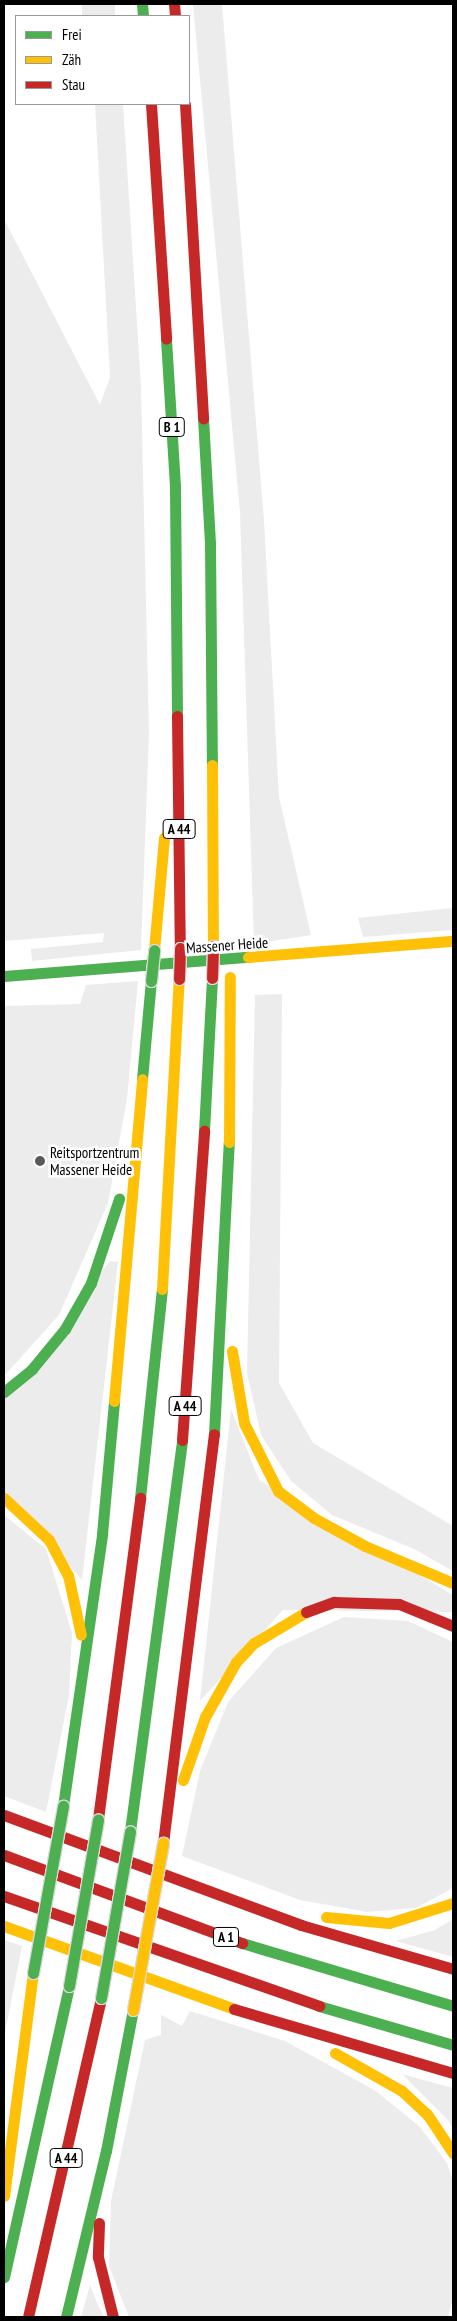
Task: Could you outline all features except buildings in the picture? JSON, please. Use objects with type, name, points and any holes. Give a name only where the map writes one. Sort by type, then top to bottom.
[{"type":"main road","name":"B 1","points":[[151,105],[175,486],[178,709]]},
{"type":"main road","name":"B 1","points":[[184,105],[210,544],[215,818]]},
{"type":"main road","name":"A 44","points":[[4,2277],[69,1986],[98,1819],[149,1427],[165,1262],[179,979],[178,709]]},
{"type":"main road","points":[[4,2196],[33,1973],[79,1708],[102,1534],[135,1140],[178,709]]},
{"type":"main road","name":"A 44","points":[[28,2317],[101,1998],[130,1831],[182,1440],[198,1264],[214,946],[215,818]]},
{"type":"main road","points":[[215,818],[227,908]]},
{"type":"main road","name":"Massener Heide","points":[[4,976],[453,942]]},
{"type":"main road","points":[[230,945],[228,1222],[232,1371],[244,1423],[278,1492],[314,1518],[365,1546],[453,1583]]},
{"type":"main road","points":[[4,1392],[32,1368],[65,1329],[91,1282],[111,1230],[135,1140]]},
{"type":"main road","points":[[66,2317],[106,2151],[163,1843],[213,1447],[228,1222]]},
{"type":"main road","points":[[4,1498],[50,1540],[68,1575],[81,1632],[79,1708]]},
{"type":"main road","points":[[163,1843],[205,1716],[236,1662],[254,1643],[297,1615],[334,1602],[399,1604],[453,1626]]},
{"type":"main road","points":[[4,1815],[204,1887],[301,1925],[453,1969]]},
{"type":"main road","name":"A 1","points":[[4,1855],[286,1959],[453,2006]]},
{"type":"main road","points":[[204,1887],[348,1922],[390,1923],[432,1913],[453,1903]]},
{"type":"main road","name":"A 1","points":[[4,1896],[333,2011],[453,2045]]},
{"type":"main road","points":[[7,1928],[285,2027],[453,2074]]},
{"type":"main road","points":[[10,2045],[33,1973]]},
{"type":"main road","points":[[285,2027],[402,2091],[427,2114],[453,2153]]},
{"type":"main road","points":[[106,2151],[98,2257],[112,2317]]},
{"type":"shaded area","points":[[82,4],[115,4],[115,15],[82,15]]},
{"type":"shaded area","points":[[193,4],[222,4],[264,521],[279,797],[311,935],[254,944],[240,512]]},
{"type":"shaded area","points":[[95,105],[123,105],[141,386],[149,732],[141,950],[32,961],[31,949],[103,942],[104,933],[4,941],[4,219],[100,405],[110,377]]},
{"type":"shaded area","points":[[453,908],[453,930],[363,937],[358,918]]},
{"type":"shaded area","points":[[138,981],[127,1099],[108,1203],[59,1315],[4,1376],[4,1006],[80,1004],[86,985]]},
{"type":"shaded area","points":[[282,994],[279,1383],[313,1443],[453,1526],[453,1571],[414,1549],[332,1515],[291,1481],[261,1435],[247,1373],[255,995]]},
{"type":"shaded area","points":[[110,1261],[118,1262],[82,1580],[4,1492],[4,1398]]},
{"type":"shaded area","points":[[231,1409],[259,1480],[453,1595],[453,1612],[283,1610],[200,1701]]},
{"type":"shaded area","points":[[4,1515],[46,1549],[72,1633],[69,1695],[46,1812],[4,1796]]},
{"type":"shaded area","points":[[344,1617],[408,1621],[453,1642],[453,1888],[416,1908],[367,1912],[300,1900],[182,1856],[200,1771],[228,1702],[276,1648]]},
{"type":"shaded area","points":[[453,1919],[453,1957],[396,1941],[435,1930]]},
{"type":"shaded area","points":[[4,1940],[22,1946],[4,2038]]},
{"type":"shaded area","points":[[190,2011],[285,2041],[376,2091],[420,2127],[447,2163],[453,2182],[453,2298],[448,2317],[129,2317],[109,2266],[111,2201],[145,2040],[161,2035],[161,2015],[182,2026]]},
{"type":"shaded area","points":[[402,2074],[453,2088],[453,2129],[448,2120]]},
{"type":"shaded area","points":[[90,2285],[97,2303],[104,2317],[81,2317]]},
{"type":"traffic: fast","points":[[142,4],[143,15]]},
{"type":"traffic: fast","points":[[166,339],[175,486],[177,716]]},
{"type":"traffic: fast","points":[[203,418],[210,544],[212,765]]},
{"type":"traffic: fast","points":[[151,981],[154,950]]},
{"type":"traffic: fast","points":[[4,976],[248,957]]},
{"type":"traffic: fast","points":[[204,1131],[212,978]]},
{"type":"traffic: fast","points":[[142,1079],[151,981]]},
{"type":"traffic: fast","points":[[214,1434],[229,1142]]},
{"type":"traffic: fast","points":[[4,1392],[32,1369],[65,1329],[91,1283],[119,1199]]},
{"type":"traffic: fast","points":[[140,1498],[162,1289]]},
{"type":"traffic: fast","points":[[63,1806],[102,1534],[114,1401]]},
{"type":"traffic: fast","points":[[130,1831],[182,1440]]},
{"type":"traffic: fast","points":[[33,1973],[63,1806]]},
{"type":"traffic: fast","points":[[69,1986],[98,1819]]},
{"type":"traffic: fast","points":[[101,1998],[130,1831]]},
{"type":"traffic: fast","points":[[242,1943],[453,2006]]},
{"type":"traffic: fast","points":[[4,2277],[69,1986]]},
{"type":"traffic: fast","points":[[319,2006],[453,2045]]},
{"type":"traffic: fast","points":[[66,2317],[106,2151],[133,2010]]},
{"type":"traffic: slow","points":[[212,765],[213,946]]},
{"type":"traffic: slow","points":[[154,950],[164,837]]},
{"type":"traffic: slow","points":[[248,957],[453,941]]},
{"type":"traffic: slow","points":[[229,1142],[230,977]]},
{"type":"traffic: slow","points":[[162,1289],[179,979]]},
{"type":"traffic: slow","points":[[114,1401],[142,1079]]},
{"type":"traffic: slow","points":[[232,1351],[244,1423],[278,1491],[314,1518],[365,1546],[453,1583]]},
{"type":"traffic: slow","points":[[4,1498],[49,1540],[68,1575],[81,1635]]},
{"type":"traffic: slow","points":[[183,1780],[205,1717],[236,1662],[254,1643],[306,1612]]},
{"type":"traffic: slow","points":[[133,2010],[163,1843]]},
{"type":"traffic: slow","points":[[326,1917],[389,1923],[453,1903]]},
{"type":"traffic: slow","points":[[4,1926],[234,2009]]},
{"type":"traffic: slow","points":[[4,2196],[33,1973]]},
{"type":"traffic: slow","points":[[335,2053],[402,2091],[427,2114],[453,2153]]},
{"type":"traffic: jam","points":[[174,4],[175,15]]},
{"type":"traffic: jam","points":[[151,105],[166,339]]},
{"type":"traffic: jam","points":[[185,105],[203,418]]},
{"type":"traffic: jam","points":[[177,716],[180,948]]},
{"type":"traffic: jam","points":[[212,978],[213,946]]},
{"type":"traffic: jam","points":[[179,979],[180,948]]},
{"type":"traffic: jam","points":[[182,1440],[204,1131]]},
{"type":"traffic: jam","points":[[163,1843],[214,1434]]},
{"type":"traffic: jam","points":[[98,1819],[140,1498]]},
{"type":"traffic: jam","points":[[306,1612],[334,1602],[399,1604],[453,1626]]},
{"type":"traffic: jam","points":[[4,1815],[301,1925],[453,1969]]},
{"type":"traffic: jam","points":[[4,1855],[242,1943]]},
{"type":"traffic: jam","points":[[4,1896],[319,2006]]},
{"type":"traffic: jam","points":[[28,2317],[101,1998]]},
{"type":"traffic: jam","points":[[234,2009],[453,2073]]},
{"type":"traffic: jam","points":[[99,2223],[98,2257],[113,2317]]},
{"type":"place","name":"Reitsportzentrum Massener Heide","points":[[40,1161]]}]
